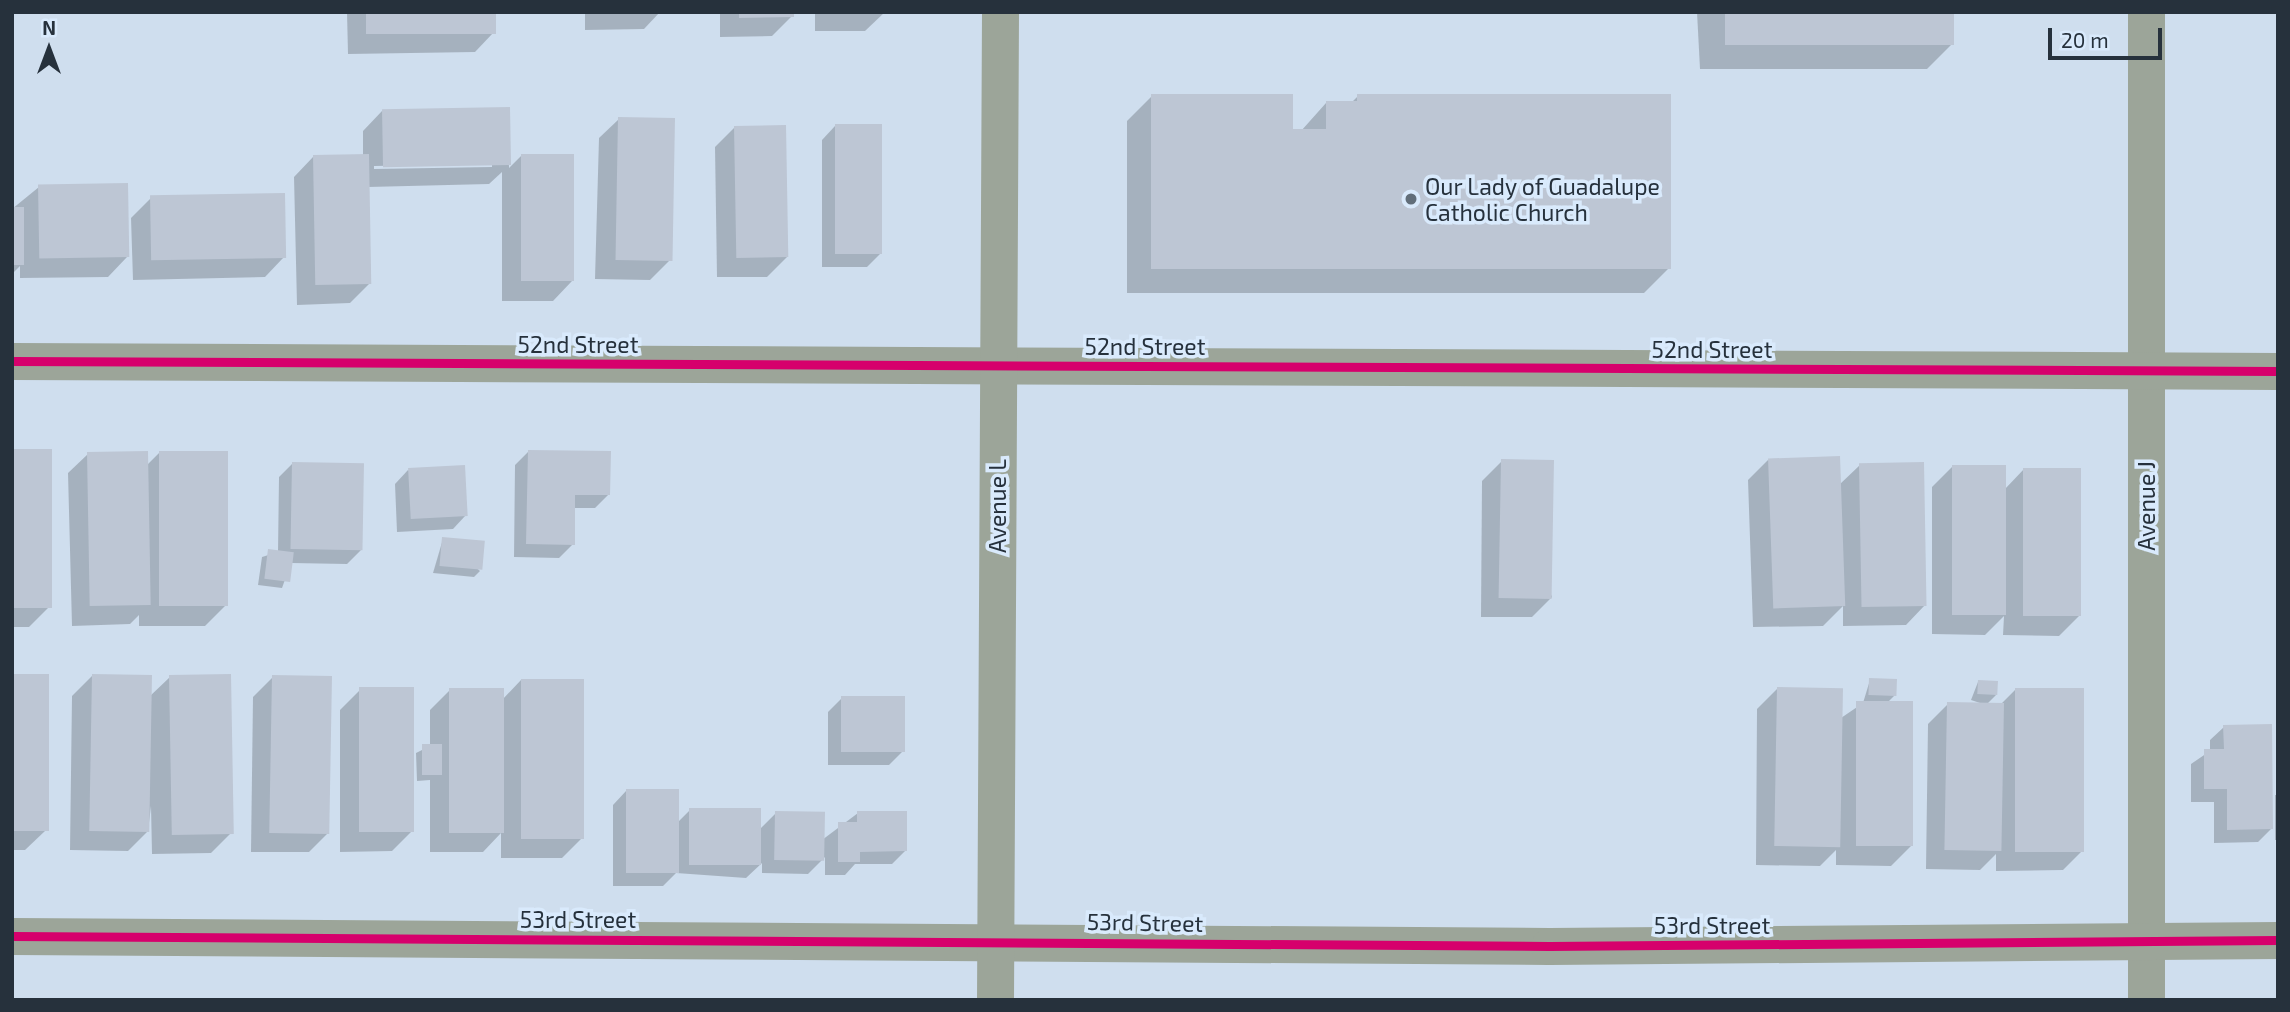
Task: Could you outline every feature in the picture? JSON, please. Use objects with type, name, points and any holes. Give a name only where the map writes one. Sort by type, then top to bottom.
[{"type":"street","name":"Avenue L","points":[[995,1000],[1000,12]]},
{"type":"street","name":"Avenue J","points":[[2146,12],[2146,1000]]},
{"type":"street","name":"52nd Street","points":[[12,361],[2278,371]]},
{"type":"street","name":"53rd Street","points":[[12,936],[994,940],[1549,946],[2278,940]]},
{"type":"building","points":[[366,12],[496,12],[496,34],[366,34]]},
{"type":"building","points":[[739,12],[794,12],[794,17],[739,18]]},
{"type":"building","points":[[1725,12],[1954,12],[1954,45],[1725,45]]},
{"type":"building","name":"Our Lady of Guadalupe Catholic Church","points":[[1151,94],[1293,94],[1293,129],[1326,129],[1326,101],[1357,101],[1357,94],[1671,94],[1671,269],[1151,269]]},
{"type":"building","points":[[510,107],[511,165],[383,167],[382,109]]},
{"type":"building","points":[[618,117],[675,118],[672,261],[616,260]]},
{"type":"building","points":[[835,124],[882,124],[882,254],[835,254]]},
{"type":"building","points":[[786,125],[788,257],[736,258],[734,126]]},
{"type":"building","points":[[369,154],[371,284],[315,285],[313,155]]},
{"type":"building","points":[[521,154],[574,154],[574,281],[521,281]]},
{"type":"building","points":[[128,183],[129,257],[39,259],[38,185]]},
{"type":"building","points":[[285,193],[286,258],[151,260],[150,195]]},
{"type":"building","points":[[12,207],[24,207],[24,265],[12,265]]},
{"type":"building","points":[[12,449],[52,449],[52,608],[12,608]]},
{"type":"building","points":[[528,450],[611,451],[610,495],[575,495],[575,545],[526,544]]},
{"type":"building","points":[[148,451],[151,605],[90,606],[87,452]]},
{"type":"building","points":[[159,451],[228,451],[228,606],[159,606]]},
{"type":"building","points":[[1840,456],[1845,606],[1773,608],[1768,459]]},
{"type":"building","points":[[1501,459],[1554,460],[1552,599],[1499,598]]},
{"type":"building","points":[[292,462],[364,463],[362,550],[290,549]]},
{"type":"building","points":[[1924,462],[1927,606],[1862,607],[1859,463]]},
{"type":"building","points":[[465,465],[468,516],[411,519],[408,468]]},
{"type":"building","points":[[1952,465],[2006,465],[2006,615],[1952,615]]},
{"type":"building","points":[[2023,468],[2081,468],[2081,616],[2023,616]]},
{"type":"building","points":[[442,537],[485,541],[482,570],[439,566]]},
{"type":"building","points":[[268,549],[294,552],[290,582],[264,579]]},
{"type":"building","points":[[12,674],[49,674],[49,831],[12,831]]},
{"type":"building","points":[[92,674],[152,675],[149,832],[89,831]]},
{"type":"building","points":[[231,674],[234,834],[172,835],[169,675]]},
{"type":"building","points":[[272,675],[332,676],[329,834],[269,833]]},
{"type":"building","points":[[1869,678],[1897,679],[1896,696],[1868,695]]},
{"type":"building","points":[[521,679],[584,679],[584,839],[521,839]]},
{"type":"building","points":[[1978,680],[1998,681],[1997,695],[1977,694]]},
{"type":"building","points":[[359,687],[414,687],[414,832],[359,832]]},
{"type":"building","points":[[1777,687],[1843,688],[1840,847],[1774,846]]},
{"type":"building","points":[[449,688],[504,688],[504,833],[449,833]]},
{"type":"building","points":[[2015,688],[2084,688],[2084,852],[2015,852]]},
{"type":"building","points":[[841,696],[905,696],[905,752],[841,752]]},
{"type":"building","points":[[1856,701],[1913,701],[1913,846],[1856,846]]},
{"type":"building","points":[[1947,702],[2004,703],[2001,851],[1944,850]]},
{"type":"building","points":[[2272,724],[2273,829],[2227,830],[2227,789],[2204,789],[2204,749],[2224,749],[2223,725]]},
{"type":"building","points":[[422,744],[442,744],[442,775],[422,775]]},
{"type":"building","points":[[626,789],[679,789],[679,873],[626,873]]},
{"type":"building","points":[[689,808],[761,808],[761,865],[689,865]]},
{"type":"building","points":[[775,811],[825,812],[824,861],[774,860]]},
{"type":"building","points":[[857,811],[907,811],[907,851],[860,852],[860,862],[838,862],[838,822],[857,822]]},
{"type":"cycle path","points":[[12,361],[2278,371]]},
{"type":"cycle path","points":[[12,936],[1549,946],[2278,940]]},
{"type":"place","name":"Our Lady of Guadalupe Catholic Church","points":[[1411,199]]}]
